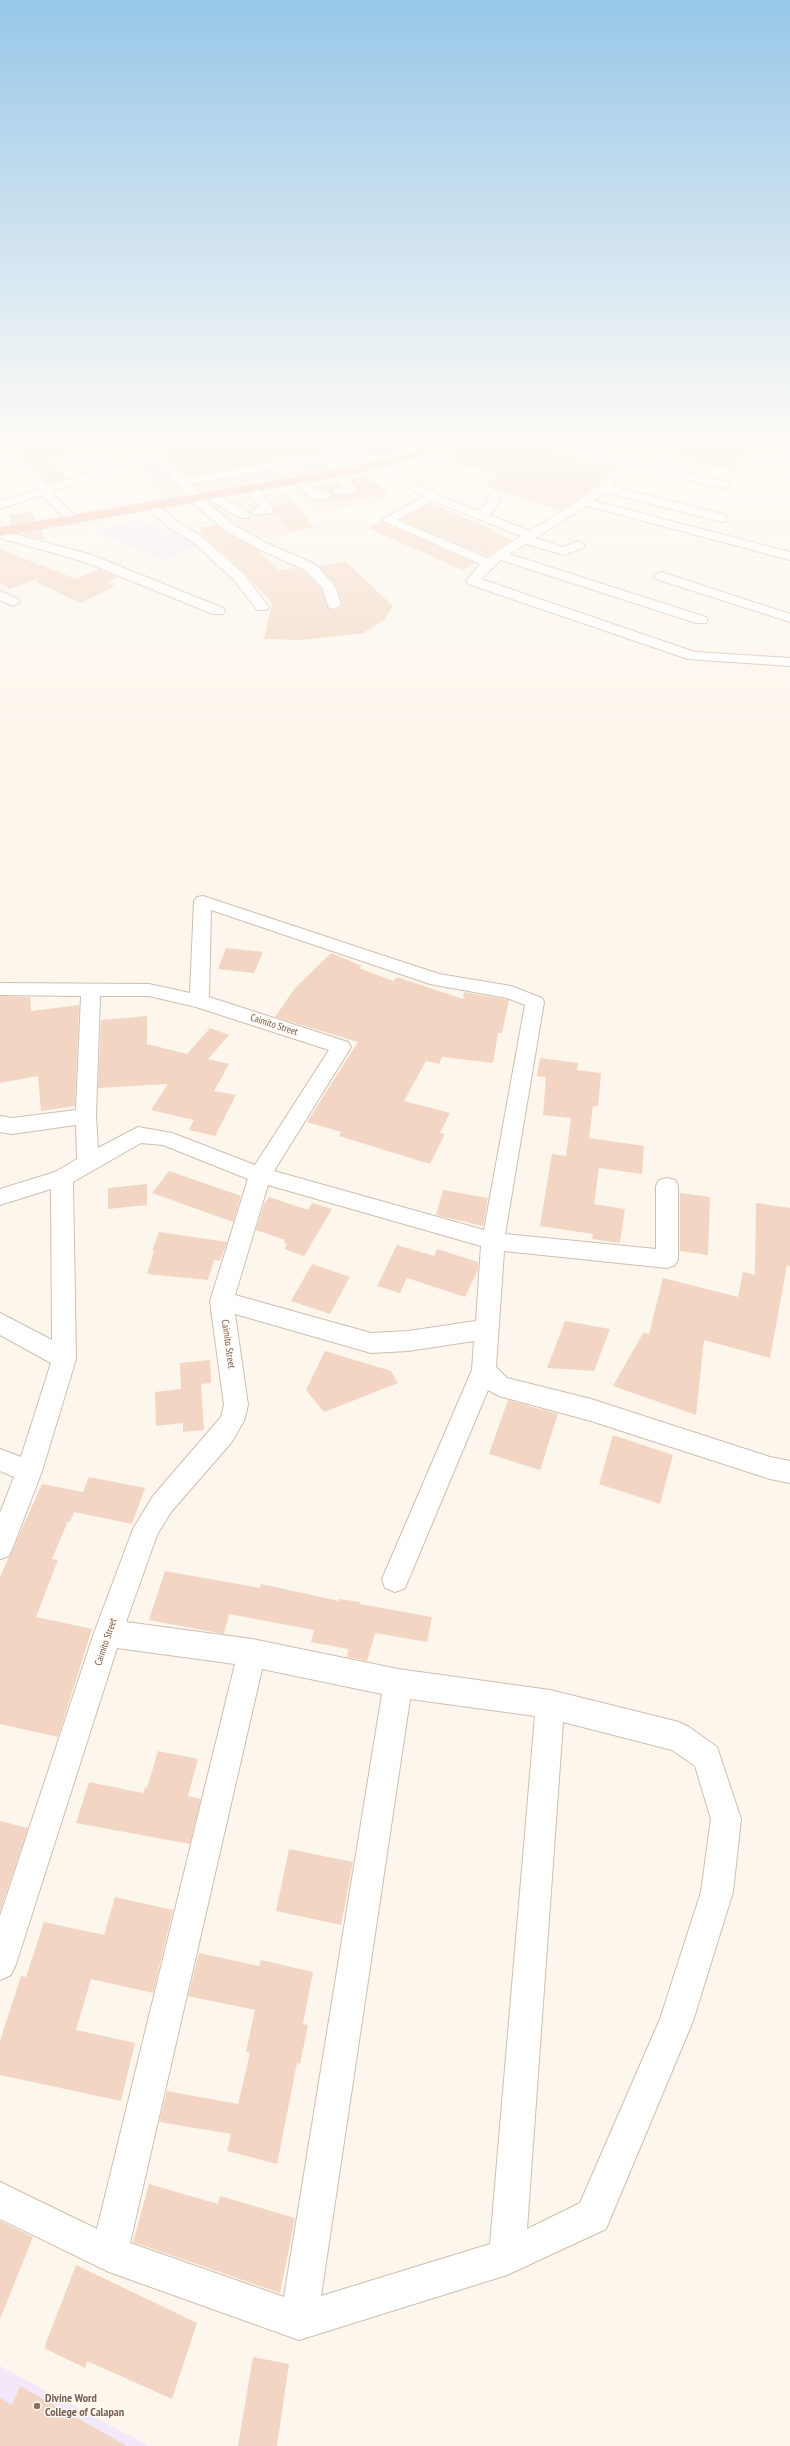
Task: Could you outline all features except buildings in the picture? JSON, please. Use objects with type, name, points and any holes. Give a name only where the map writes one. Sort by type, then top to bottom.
[{"type":"street","points":[[84,557],[218,611]]},
{"type":"street","points":[[218,557],[240,577],[262,607]]},
{"type":"street","points":[[287,557],[310,567],[328,586],[334,605]]},
{"type":"street","points":[[474,557],[488,563]]},
{"type":"street","points":[[496,557],[488,563],[473,581],[693,656],[790,662]]},
{"type":"street","points":[[506,557],[701,620]]},
{"type":"street","points":[[661,576],[790,618]]},
{"type":"street","points":[[0,595],[13,602]]},
{"type":"street","points":[[199,1001],[203,901],[437,980],[511,992],[535,1002],[493,1241],[484,1370],[395,1579]]},
{"type":"street","name":"Caimito Street","points":[[0,989],[149,990],[199,1001],[341,1047],[260,1175],[222,1301],[236,1405],[232,1421],[222,1435],[162,1504],[146,1529],[108,1633],[0,1964]]},
{"type":"street","points":[[88,1163],[86,1116],[91,989]]},
{"type":"street","points":[[0,1124],[12,1126],[86,1116]]},
{"type":"street","points":[[0,1197],[62,1178],[138,1135],[165,1138],[260,1175],[493,1241],[667,1259],[667,1186]]},
{"type":"street","points":[[0,1547],[29,1471],[64,1359],[62,1178]]},
{"type":"street","points":[[222,1301],[371,1343],[408,1340],[487,1329]]},
{"type":"street","points":[[0,1323],[64,1359]]},
{"type":"street","points":[[484,1370],[500,1386],[591,1410],[770,1468],[790,1472]]},
{"type":"street","points":[[0,1460],[29,1471]]},
{"type":"street","points":[[0,2200],[109,2254],[299,2321],[507,2256],[593,2216],[676,2021],[717,1892],[726,1819],[707,1757],[679,1737],[550,1704],[398,1683],[252,1653],[108,1633]]},
{"type":"street","points":[[109,2254],[252,1653]]},
{"type":"street","points":[[299,2321],[398,1683]]},
{"type":"street","points":[[507,2256],[550,1704]]},
{"type":"shaded area","points":[[158,557],[171,557],[165,560]]},
{"type":"shaded area","name":"Divine Word College of Calapan","points":[[0,2366],[149,2446],[0,2446]]},
{"type":"place","name":"Divine Word College of Calapan","points":[[37,2406]]}]
